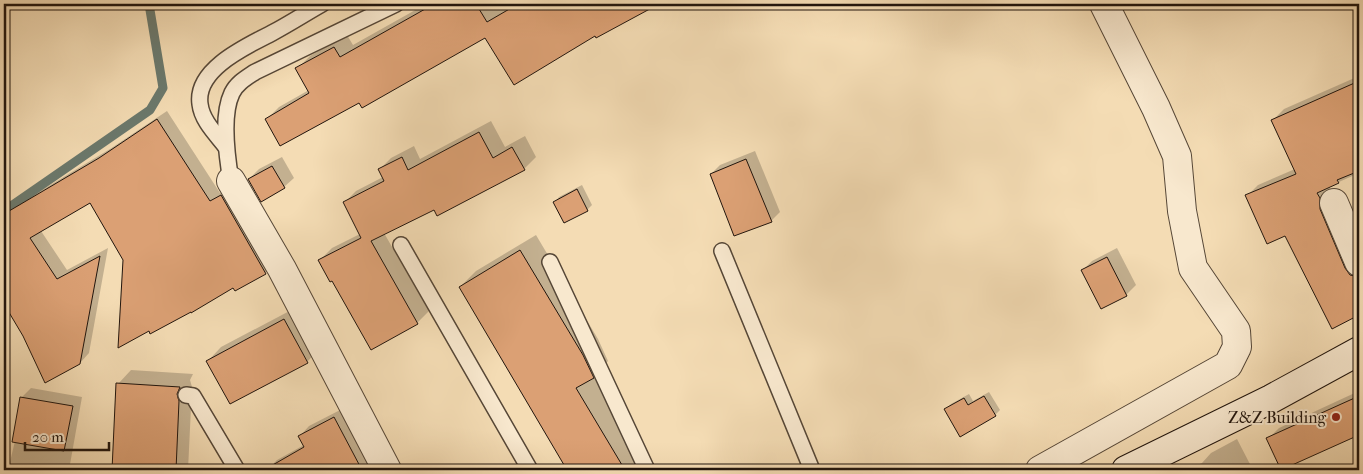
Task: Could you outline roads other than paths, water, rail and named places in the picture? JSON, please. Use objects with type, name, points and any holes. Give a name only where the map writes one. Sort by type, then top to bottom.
[{"type":"street","points":[[1040,470],[1228,365],[1237,347],[1236,331],[1193,268],[1182,211],[1177,156],[1156,108],[1104,4]]},
{"type":"street","points":[[231,181],[282,270],[387,470]]},
{"type":"street","points":[[1334,203],[1359,262]]},
{"type":"street","points":[[1126,470],[1271,399],[1359,351]]},
{"type":"lane","points":[[226,147],[204,118],[200,105],[203,83],[219,65],[242,48],[322,4]]},
{"type":"lane","points":[[231,181],[226,147],[226,128],[229,100],[241,81],[255,72],[396,4]]},
{"type":"lane","points":[[242,48],[255,72]]},
{"type":"lane","points":[[401,245],[530,470]]},
{"type":"lane","points":[[722,251],[812,470]]},
{"type":"lane","points":[[550,262],[647,470]]},
{"type":"lane","points":[[186,395],[193,396],[237,470]]},
{"type":"waterway","points":[[4,211],[150,110],[163,88],[149,4]]},
{"type":"place","name":"Z&Z Building","points":[[1336,417]]}]
